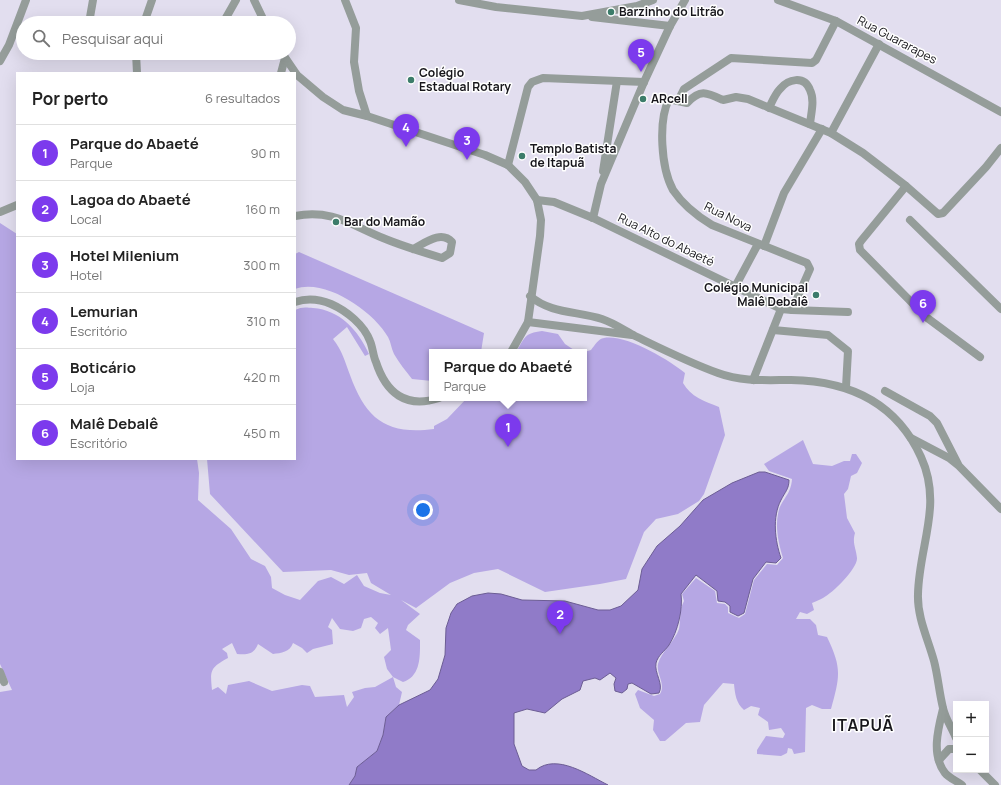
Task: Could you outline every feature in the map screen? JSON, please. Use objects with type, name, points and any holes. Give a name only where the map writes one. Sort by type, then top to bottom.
[{"type":"street","points":[[20,16],[26,0]]},
{"type":"street","points":[[90,16],[93,0]]},
{"type":"street","points":[[146,16],[152,0]]},
{"type":"street","points":[[227,16],[236,0]]},
{"type":"street","points":[[254,0],[262,16]]},
{"type":"street","points":[[345,0],[356,28],[354,62],[359,91],[367,116]]},
{"type":"street","points":[[460,0],[496,7],[670,26]]},
{"type":"street","points":[[582,16],[637,6],[653,0]]},
{"type":"street","points":[[601,184],[644,82],[670,26],[685,0]]},
{"type":"street","name":"Rua Guararapes","points":[[778,0],[836,21],[1001,112]]},
{"type":"street","name":"Rua Nova","points":[[792,310],[809,274],[809,266],[807,263],[712,225],[698,217],[686,206],[673,189],[666,170],[662,130],[667,104],[674,100],[684,89],[730,58],[812,63],[816,60],[836,21]]},
{"type":"street","points":[[0,60],[9,45],[16,26]]},
{"type":"street","points":[[831,133],[879,44]]},
{"type":"street","points":[[136,60],[137,72]]},
{"type":"street","points":[[281,72],[283,60]]},
{"type":"street","points":[[286,60],[295,72]]},
{"type":"street","points":[[296,74],[323,97],[343,110],[367,116],[466,148],[508,164],[525,182],[537,200],[540,220],[540,236],[530,296],[528,322],[513,349]]},
{"type":"street","points":[[508,164],[528,87],[532,82],[543,78],[644,82]]},
{"type":"street","points":[[769,108],[779,89],[794,79],[802,80],[810,88],[812,97],[810,124]]},
{"type":"street","points":[[593,218],[601,184],[617,81]]},
{"type":"street","points":[[674,100],[686,103],[692,96],[707,93],[723,100],[736,98],[748,99],[766,105],[769,108],[831,133],[863,153],[906,186],[936,212],[944,214],[1001,148]]},
{"type":"street","points":[[761,245],[784,193],[822,129]]},
{"type":"street","points":[[906,186],[861,241],[859,247],[926,317],[980,357]]},
{"type":"street","name":"Rua Alto do Abaeté","points":[[537,200],[554,202],[593,218],[781,310]]},
{"type":"street","points":[[0,212],[16,205]]},
{"type":"street","points":[[296,216],[317,214],[331,216],[344,220],[382,238],[413,249]]},
{"type":"street","points":[[910,220],[1001,309]]},
{"type":"street","name":"Rua Nova","points":[[735,287],[761,245]]},
{"type":"street","points":[[530,296],[539,303],[550,308],[600,318],[615,324],[634,335],[718,373],[753,380],[823,382],[846,387],[880,405],[901,425],[911,438],[922,459],[930,488],[932,502],[930,523],[918,596],[921,618],[934,662],[943,710],[956,737]]},
{"type":"street","points":[[296,302],[315,299],[341,309],[354,320],[370,341],[376,362],[384,381],[391,390],[402,398],[414,402],[429,401]]},
{"type":"street","points":[[753,380],[781,310],[848,312]]},
{"type":"street","points":[[599,332],[600,318]]},
{"type":"street","points":[[528,322],[599,332],[634,335]]},
{"type":"street","points":[[773,330],[830,337],[848,351],[846,387]]},
{"type":"street","points":[[885,391],[930,416],[937,423],[959,466]]},
{"type":"street","points":[[911,438],[949,458],[959,466],[1001,509]]},
{"type":"street","points":[[0,672],[2,684]]},
{"type":"street","points":[[943,710],[936,743],[939,760],[945,773],[962,785]]},
{"type":"street","points":[[939,760],[949,748],[953,749]]},
{"type":"street","points":[[983,773],[995,785]]},
{"type":"shaded area","points":[[0,223],[16,233],[16,460],[197,460],[199,473],[198,500],[231,529],[251,559],[265,566],[271,577],[272,588],[285,595],[300,600],[318,581],[331,577],[344,584],[357,575],[364,586],[380,593],[391,595],[371,583],[367,573],[349,575],[331,570],[283,572],[210,494],[207,460],[296,460],[296,310],[299,308],[313,308],[332,313],[340,317],[354,329],[365,345],[369,354],[365,356],[347,327],[333,339],[341,352],[356,390],[363,403],[380,421],[403,429],[434,429],[434,426],[447,419],[464,401],[587,401],[587,351],[591,350],[598,341],[604,338],[624,340],[647,349],[669,361],[685,373],[683,383],[690,392],[698,398],[719,407],[725,435],[704,494],[699,501],[678,514],[656,519],[644,532],[626,579],[545,592],[498,569],[474,573],[450,583],[416,608],[401,600],[420,614],[408,625],[406,630],[420,640],[418,665],[413,675],[403,682],[393,677],[396,687],[402,692],[399,705],[386,717],[383,735],[377,751],[357,767],[355,776],[349,785],[0,785],[0,692],[12,690],[0,664]],"holes":[[[371,617],[378,623],[375,628],[380,634],[388,628],[391,650],[384,657],[387,669],[393,677],[375,687],[352,692],[354,697],[347,707],[344,695],[315,697],[310,686],[302,685],[272,691],[249,681],[228,685],[226,694],[218,687],[212,690],[211,674],[214,667],[228,658],[227,653],[222,649],[232,643],[237,654],[250,653],[255,650],[258,644],[273,654],[285,652],[292,646],[293,643],[307,653],[313,649],[333,644],[332,630],[328,627],[332,618],[340,629],[353,631],[361,628],[364,619]]]},
{"type":"shaded area","points":[[299,252],[484,333],[481,349],[429,349],[429,381],[412,379],[400,364],[393,352],[389,339],[381,327],[360,307],[334,292],[320,288],[307,287],[296,289],[296,254]]},
{"type":"shaded area","points":[[542,331],[558,334],[565,344],[572,349],[518,349],[528,335]]},
{"type":"shaded area","points":[[803,440],[813,464],[832,466],[844,461],[850,461],[852,454],[856,454],[862,463],[857,473],[851,476],[848,489],[844,494],[847,518],[855,533],[854,546],[857,558],[854,568],[838,586],[821,599],[812,603],[814,610],[807,614],[800,612],[796,619],[810,619],[816,625],[818,635],[827,637],[832,648],[837,665],[838,680],[831,709],[822,709],[812,705],[806,708],[805,752],[794,754],[792,749],[788,748],[787,753],[781,756],[757,754],[757,750],[766,736],[783,738],[785,734],[781,728],[769,730],[768,722],[758,715],[760,708],[751,706],[744,710],[735,695],[734,684],[723,683],[704,705],[700,722],[686,723],[665,741],[660,741],[653,730],[654,720],[640,708],[635,694],[638,690],[654,696],[660,694],[662,690],[658,672],[658,664],[662,655],[679,629],[682,604],[684,601],[682,594],[696,578],[715,591],[717,603],[725,604],[728,607],[728,613],[739,618],[745,614],[754,580],[767,564],[777,565],[783,558],[778,536],[777,519],[779,509],[790,490],[792,479],[769,471],[764,464]]},
{"type":"shaded area","points":[[759,472],[765,472],[789,480],[789,483],[778,507],[775,521],[777,544],[781,558],[776,563],[766,562],[753,579],[744,613],[738,616],[730,612],[730,606],[725,602],[718,601],[717,591],[696,575],[681,594],[680,613],[675,633],[669,645],[660,655],[656,663],[656,671],[660,682],[659,693],[651,694],[632,683],[628,684],[627,689],[622,693],[615,691],[614,684],[616,678],[610,673],[600,680],[595,678],[583,681],[580,690],[562,699],[545,713],[527,709],[514,713],[514,744],[522,766],[529,770],[536,770],[544,765],[563,765],[582,771],[608,785],[349,785],[355,776],[357,767],[377,751],[383,735],[386,717],[399,705],[430,690],[438,679],[445,655],[446,628],[451,613],[457,604],[472,596],[488,593],[501,594],[522,600],[565,601],[598,610],[610,610],[621,606],[638,590],[642,569],[657,546],[680,526],[703,500],[732,483]]},
{"type":"place","name":"Barzinho do Litrão","points":[[611,12]]},
{"type":"place","name":"Boticário","points":[[641,72]]},
{"type":"place","name":"Colégio Estadual Rotary","points":[[411,80]]},
{"type":"place","name":"ARcell","points":[[643,99]]},
{"type":"place","name":"Lemurian","points":[[406,147]]},
{"type":"place","name":"Templo Batista de Itapuã","points":[[522,156]]},
{"type":"place","name":"Hotel Milenium","points":[[467,160]]},
{"type":"place","name":"Bar do Mamão","points":[[336,222]]},
{"type":"place","name":"Colégio Municipal Malê Debalê","points":[[816,295]]},
{"type":"place","name":"Malê Debalê","points":[[923,323]]},
{"type":"place","name":"Parque do Abaeté","points":[[508,447]]},
{"type":"place","name":"Lagoa do Abaeté","points":[[560,634]]},
{"type":"district","name":"ITAPUÃ","points":[[863,725]]}]
